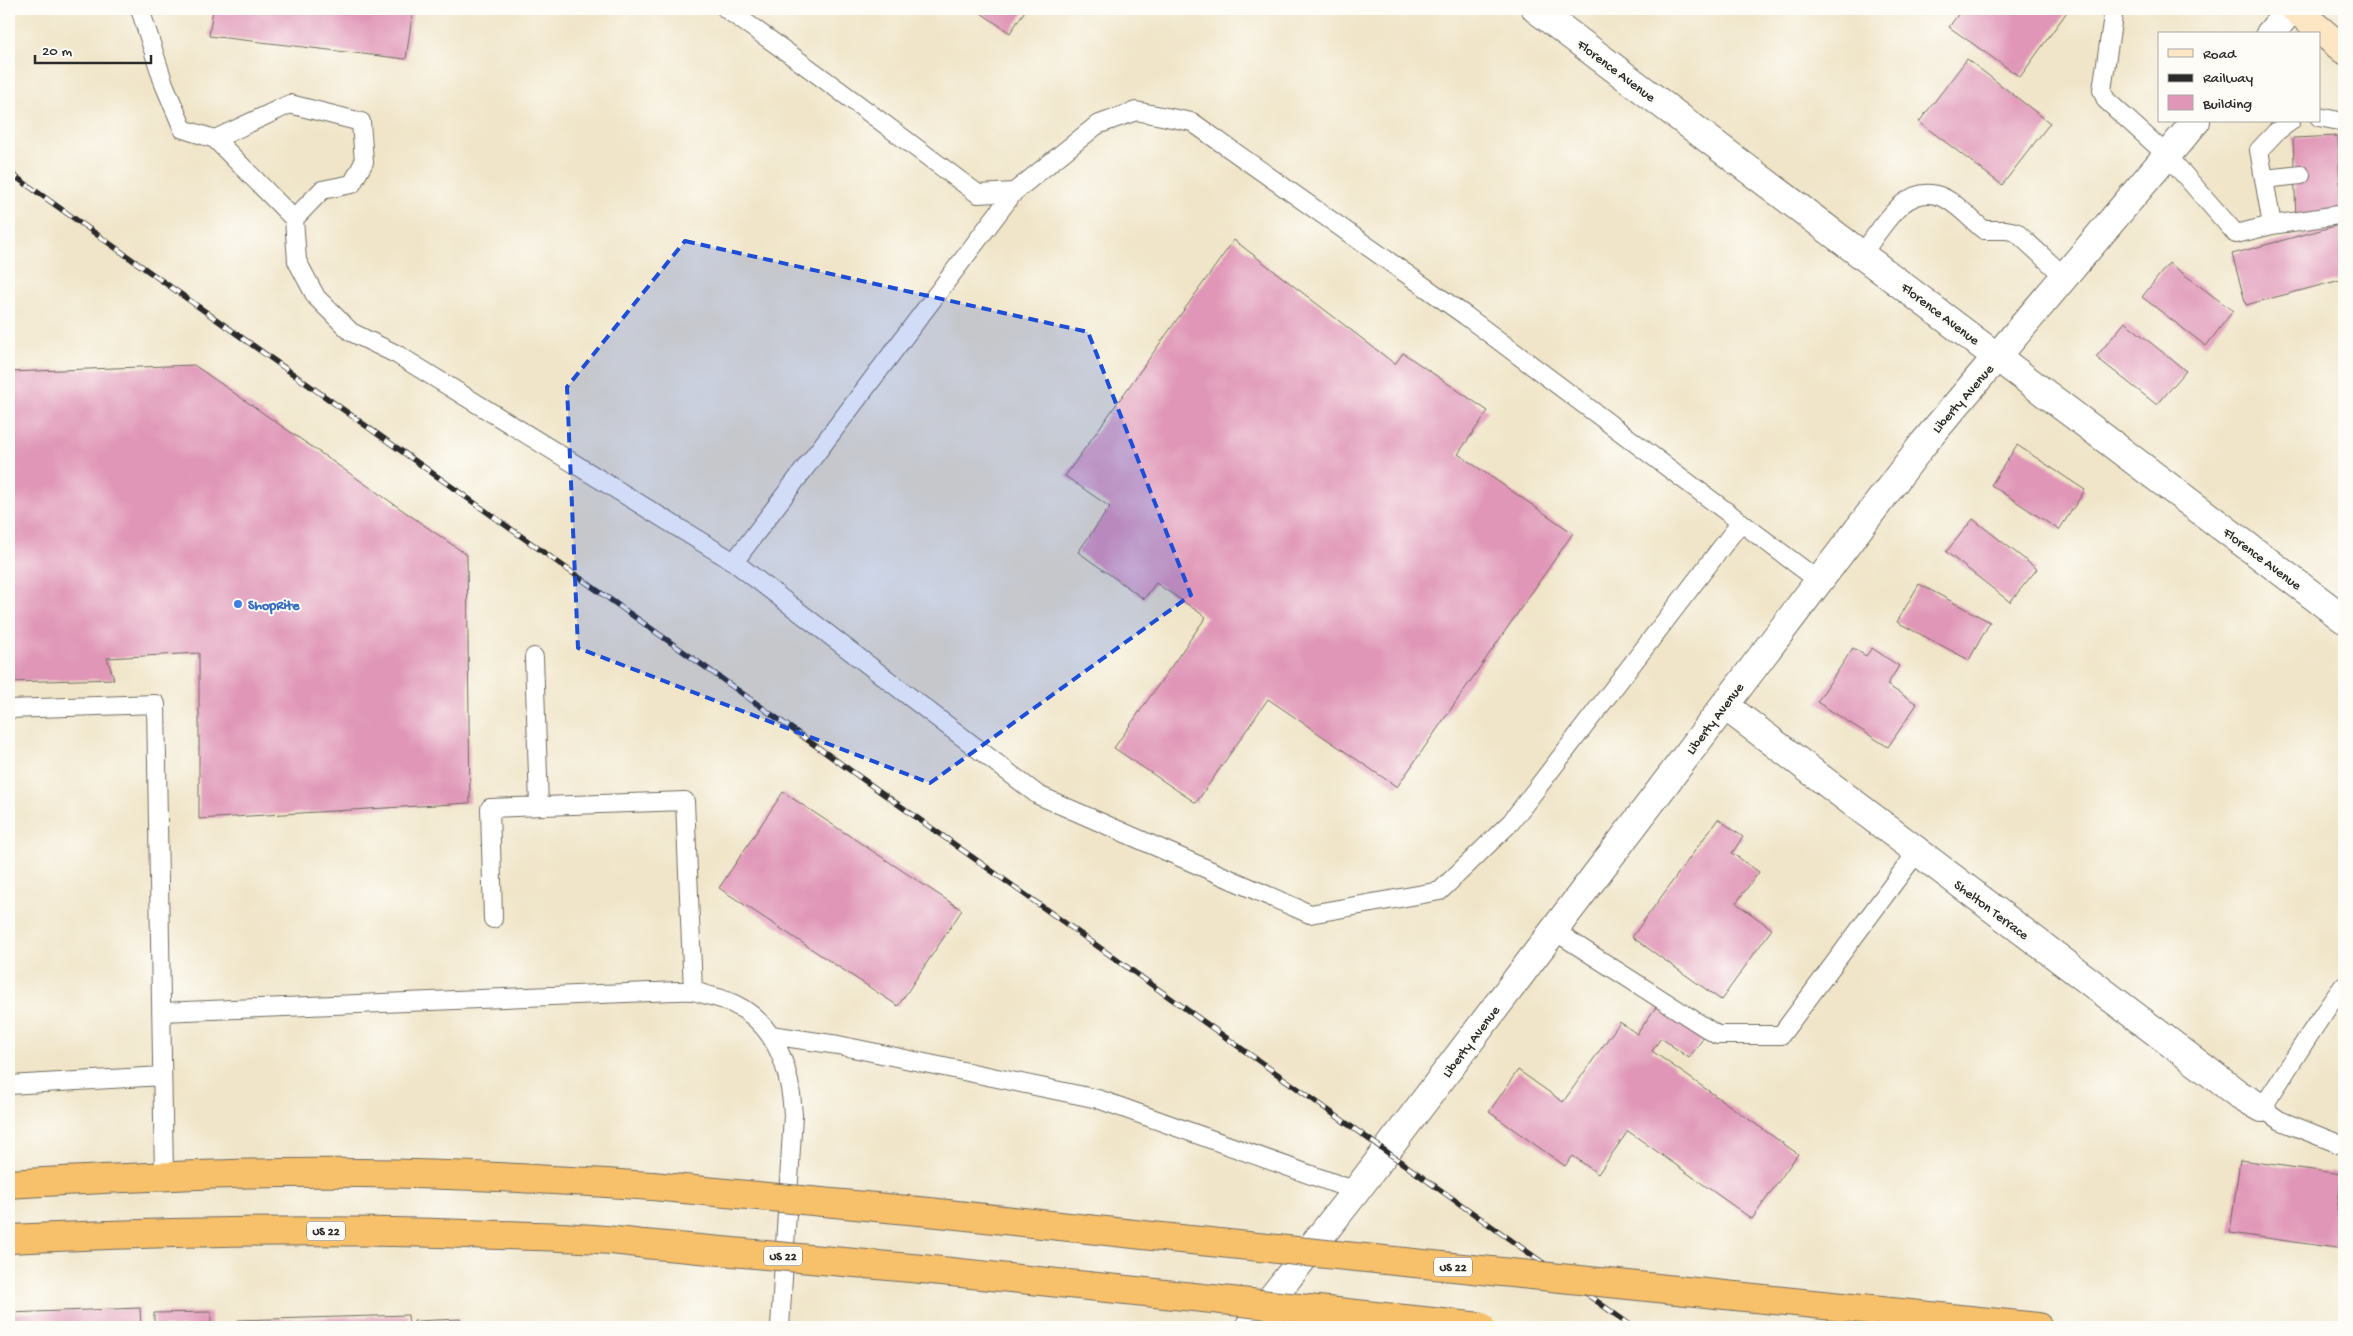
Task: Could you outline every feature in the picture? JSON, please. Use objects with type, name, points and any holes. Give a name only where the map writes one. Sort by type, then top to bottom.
[{"type":"highway","name":"US 22","points":[[9,1184],[164,1176],[286,1173],[414,1174],[652,1186],[929,1212],[2038,1327]]},
{"type":"highway","name":"US 22","points":[[9,1239],[211,1232],[372,1232],[492,1235],[644,1244],[1117,1289],[1481,1327]]},
{"type":"main road","points":[[2293,9],[2344,50]]},
{"type":"street","name":"Florence Avenue","points":[[1536,9],[2344,619]]},
{"type":"street","points":[[2272,32],[2293,9]]},
{"type":"street","name":"Liberty Avenue","points":[[1249,1327],[1356,1191],[1923,444],[2195,122]]},
{"type":"street","name":"Shelton Terrace","points":[[1724,706],[2238,1094],[2262,1108]]},
{"type":"lane","points":[[140,9],[164,84],[184,129],[215,139],[294,219],[297,261],[316,297],[350,332],[398,355],[734,562],[1038,795],[1310,914],[1440,891],[1511,822],[1741,522]]},
{"type":"lane","points":[[726,9],[807,65],[870,116],[978,194],[1014,192]]},
{"type":"lane","points":[[2114,9],[2102,90],[2106,100],[2168,155],[2236,234],[2272,225],[2344,214]]},
{"type":"lane","points":[[215,139],[290,104],[361,122],[364,162],[352,184],[322,190],[294,219]]},
{"type":"lane","points":[[734,562],[1014,192],[1097,125],[1136,111],[1192,122],[1466,316],[1819,581]]},
{"type":"lane","points":[[2320,117],[2344,122]]},
{"type":"lane","points":[[2272,225],[2259,150],[2276,132],[2290,122]]},
{"type":"lane","points":[[2264,179],[2301,175]]},
{"type":"lane","points":[[1862,254],[1903,203],[1913,196],[1927,192],[1944,198],[1984,230],[2016,232],[2065,277]]},
{"type":"lane","points":[[534,656],[539,806]]},
{"type":"lane","points":[[9,709],[156,704],[164,1176]]},
{"type":"lane","points":[[493,919],[490,808],[685,801],[692,991]]},
{"type":"lane","points":[[1554,930],[1717,1035],[1781,1035],[1917,852]]},
{"type":"lane","points":[[2344,985],[2327,1007],[2298,1056],[2262,1108],[2279,1120],[2344,1146]]},
{"type":"lane","points":[[161,1012],[692,991],[728,1000],[744,1009],[771,1035],[787,1071],[792,1091],[780,1327]]},
{"type":"lane","points":[[771,1035],[838,1045],[1098,1099],[1356,1191]]},
{"type":"lane","points":[[9,1085],[162,1076]]},
{"type":"highlighted area","points":[[685,241],[1088,332],[1191,595],[930,783],[578,648],[567,387]]},
{"type":"building","points":[[213,9],[413,9],[406,59],[209,36]]},
{"type":"building","points":[[975,9],[1026,9],[1010,33]]},
{"type":"building","points":[[1962,9],[2069,9],[2020,77],[1949,27]]},
{"type":"building","points":[[1967,59],[2050,123],[2002,185],[1919,122]]},
{"type":"building","points":[[2338,136],[2341,218],[2296,220],[2293,138]]},
{"type":"building","points":[[2339,225],[2344,243],[2344,279],[2246,305],[2232,254]]},
{"type":"building","points":[[1234,240],[1395,364],[1403,353],[1488,411],[1458,454],[1573,533],[1397,787],[1268,699],[1196,803],[1114,748],[1206,617],[1156,583],[1144,599],[1078,552],[1110,507],[1065,476]]},
{"type":"building","points":[[2169,263],[2233,311],[2206,346],[2142,297]]},
{"type":"building","points":[[2125,322],[2186,371],[2157,405],[2096,357]]},
{"type":"building","name":"ShopRite","points":[[194,365],[467,555],[470,803],[199,819],[199,653],[107,658],[114,679],[9,682],[9,372]]},
{"type":"building","points":[[2017,445],[2085,490],[2059,530],[1991,485]]},
{"type":"building","points":[[1973,519],[2037,569],[2010,602],[1946,552]]},
{"type":"building","points":[[1919,584],[1990,622],[1969,660],[1897,622]]},
{"type":"building","points":[[1853,648],[1866,656],[1872,648],[1899,666],[1887,685],[1917,704],[1888,747],[1817,702]]},
{"type":"building","points":[[783,792],[962,910],[898,1006],[719,888]]},
{"type":"building","points":[[1718,819],[1743,837],[1732,853],[1759,872],[1736,903],[1772,929],[1721,1000],[1632,937]]},
{"type":"building","points":[[1661,1000],[1707,1033],[1689,1058],[1661,1038],[1652,1051],[1798,1154],[1752,1219],[1628,1131],[1598,1174],[1573,1156],[1565,1166],[1489,1112],[1518,1070],[1563,1102],[1620,1022],[1637,1034]]},
{"type":"building","points":[[2240,1160],[2342,1174],[2337,1210],[2344,1211],[2344,1249],[2230,1233]]},
{"type":"building","points":[[140,1308],[141,1327],[9,1327],[9,1313]]},
{"type":"building","points":[[211,1312],[211,1327],[154,1327],[154,1313]]},
{"type":"building","points":[[408,1315],[409,1327],[238,1327],[238,1320]]},
{"type":"building","points":[[460,1319],[460,1327],[414,1327],[414,1321]]},
{"type":"railway","points":[[9,172],[1633,1327]]},
{"type":"place","name":"ShopRite","points":[[238,604]]}]
